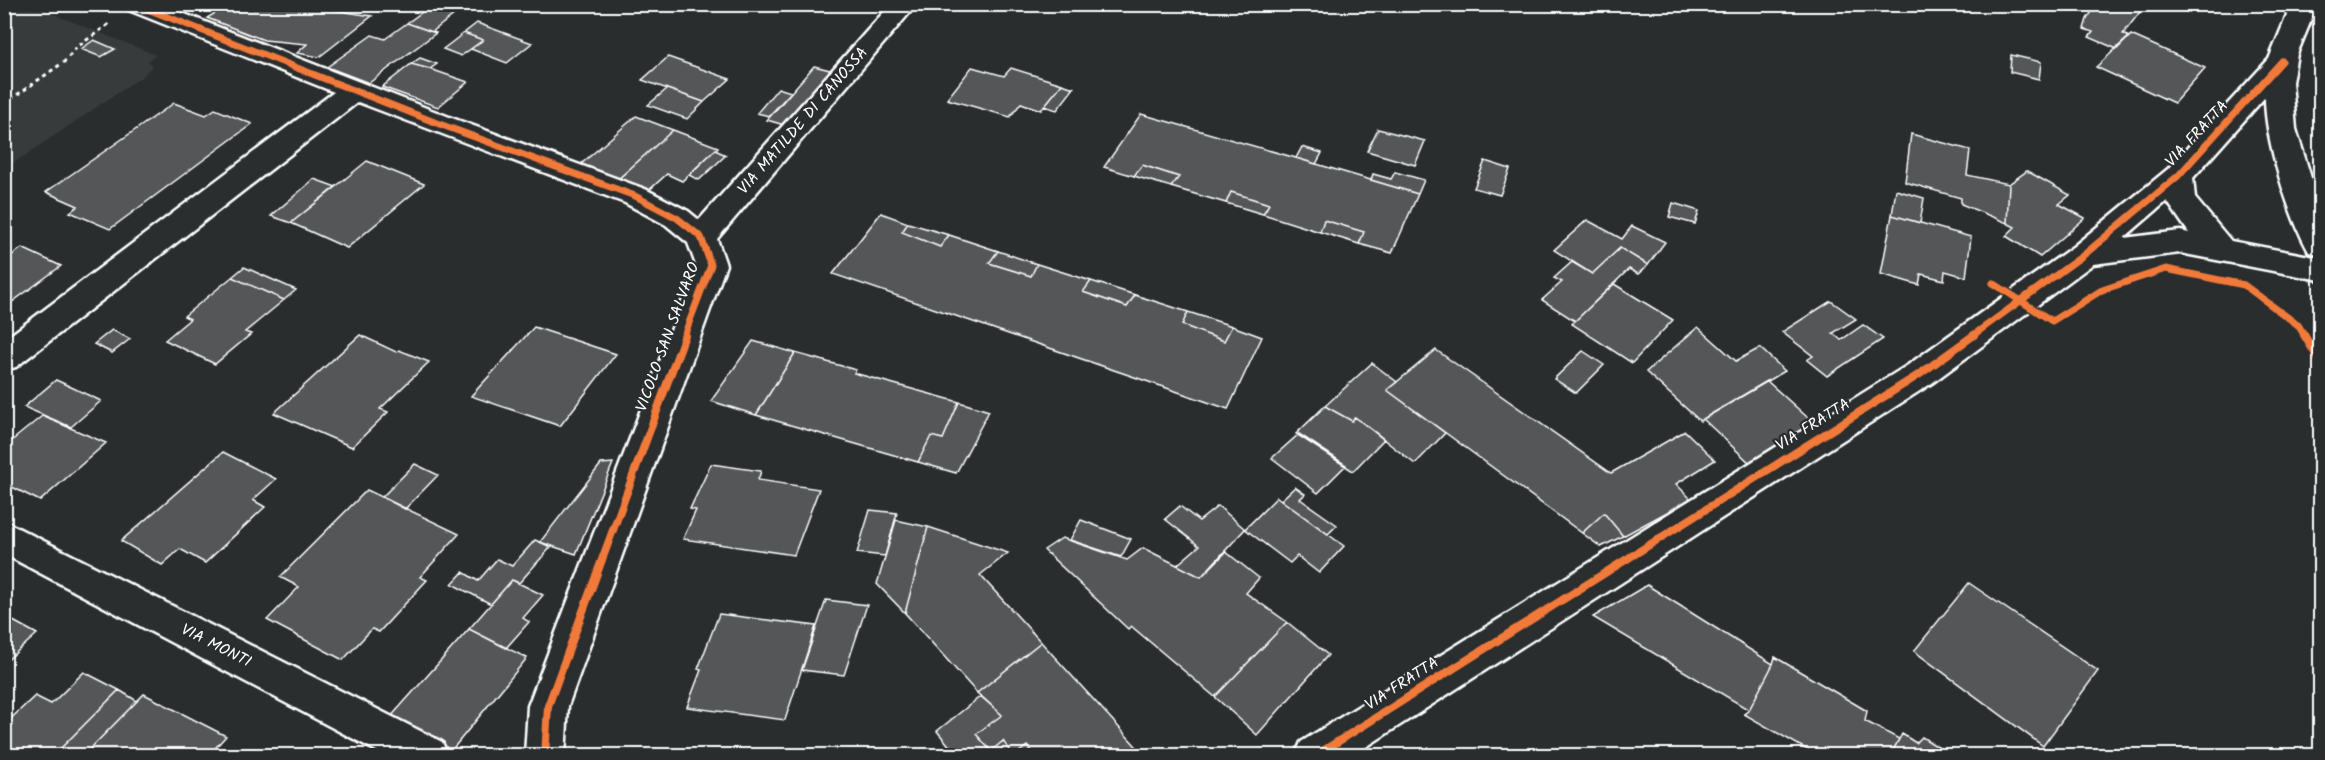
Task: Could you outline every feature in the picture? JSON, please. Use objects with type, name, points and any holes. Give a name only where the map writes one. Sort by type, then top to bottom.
[{"type":"street","name":"VIA MATILDE DI CANOSSA","points":[[701,237],[905,4]]},
{"type":"street","points":[[2302,4],[2303,8],[2282,61],[2278,104],[2296,182],[2320,244]]},
{"type":"street","points":[[136,5],[442,125],[635,196],[677,218],[701,237]]},
{"type":"street","name":"VIA FRATTA","points":[[1315,756],[1920,374],[2085,254],[2178,176],[2282,61]]},
{"type":"street","points":[[4,358],[354,91]]},
{"type":"street","name":"VIA FRATTA","points":[[2178,176],[2181,200],[2195,220],[2221,249]]},
{"type":"street","name":"VICOLO SAN SALVARO","points":[[545,756],[547,715],[552,695],[711,265],[701,237]]},
{"type":"street","name":"VIA FRATTA","points":[[2085,254],[2180,242],[2320,269]]},
{"type":"street","name":"VIA MONTI","points":[[4,536],[428,756]]},
{"type":"path","points":[[4,104],[64,62],[77,47],[136,5]]},
{"type":"shaded area","points":[[5,5],[31,5],[156,55],[148,61],[152,66],[143,76],[5,169]]},
{"type":"building","points":[[230,4],[244,4],[255,9],[261,4],[301,4],[298,7],[372,16],[319,57],[297,53],[307,44],[264,40],[207,18]]},
{"type":"building","points":[[2097,4],[2135,4],[2143,8],[2123,34],[2129,37],[2117,49],[2089,37],[2093,32],[2084,29],[2087,19]]},
{"type":"building","points":[[444,5],[460,10],[432,32],[407,23],[429,7],[436,9]]},
{"type":"building","points":[[407,23],[436,33],[369,83],[327,67],[372,35],[385,39]]},
{"type":"building","points":[[477,23],[532,43],[507,63],[471,49],[483,40],[464,33]]},
{"type":"building","points":[[464,33],[483,40],[461,56],[443,49]]},
{"type":"building","points":[[2131,35],[2205,68],[2174,103],[2096,67]]},
{"type":"building","points":[[94,40],[115,49],[101,57],[81,49]]},
{"type":"building","points":[[2011,55],[2041,62],[2039,79],[2010,72]]},
{"type":"building","points":[[668,57],[730,79],[704,102],[642,80]]},
{"type":"building","points":[[420,58],[437,64],[430,69],[411,64]]},
{"type":"building","points":[[411,64],[468,82],[438,107],[382,87]]},
{"type":"building","points":[[814,66],[838,72],[791,127],[767,120]]},
{"type":"building","points":[[972,67],[1004,76],[1011,68],[1062,84],[1041,110],[1021,103],[1010,117],[947,99]]},
{"type":"building","points":[[1062,84],[1074,88],[1057,110],[1044,106]]},
{"type":"building","points":[[778,88],[791,92],[769,116],[757,113]]},
{"type":"building","points":[[667,89],[704,102],[687,119],[648,105]]},
{"type":"building","points":[[174,103],[206,115],[215,109],[252,124],[110,229],[70,212],[78,206],[46,192]]},
{"type":"building","points":[[1141,114],[1418,194],[1392,253],[1359,244],[1364,232],[1324,220],[1320,232],[1263,214],[1269,204],[1231,192],[1226,203],[1171,187],[1179,177],[1142,165],[1134,176],[1104,167]]},
{"type":"building","points":[[636,116],[673,130],[617,180],[581,164]]},
{"type":"building","points":[[1378,129],[1425,141],[1415,165],[1367,151]]},
{"type":"building","points":[[673,130],[718,147],[682,181],[667,174],[646,193],[617,180]]},
{"type":"building","points":[[1911,134],[1970,150],[1967,175],[2009,184],[2007,223],[1961,204],[1961,198],[1905,182]]},
{"type":"building","points":[[1302,147],[1322,153],[1316,164],[1296,158]]},
{"type":"building","points":[[715,150],[726,155],[699,180],[689,175]]},
{"type":"building","points":[[367,161],[424,184],[347,248],[291,223]]},
{"type":"building","points":[[1485,161],[1510,169],[1500,195],[1474,188]]},
{"type":"building","points":[[1142,165],[1179,177],[1171,187],[1134,176]]},
{"type":"building","points":[[2027,171],[2070,195],[2059,204],[2085,218],[2040,257],[2006,236],[2015,227],[2007,223],[2009,184]]},
{"type":"building","points":[[1395,172],[1424,180],[1418,194],[1371,180],[1373,174],[1391,179]]},
{"type":"building","points":[[314,179],[336,187],[291,223],[271,216]]},
{"type":"building","points":[[1896,190],[1924,198],[1920,223],[1892,215]]},
{"type":"building","points":[[1231,192],[1269,204],[1263,214],[1226,203]]},
{"type":"building","points":[[1673,203],[1699,211],[1695,224],[1669,217]]},
{"type":"building","points":[[881,213],[908,223],[902,232],[940,247],[949,235],[998,251],[989,263],[1031,276],[1037,264],[1091,281],[1083,292],[1127,307],[1135,295],[1188,312],[1182,325],[1224,341],[1232,326],[1262,337],[1228,409],[833,274]]},
{"type":"building","points":[[1892,215],[1971,237],[1966,277],[1945,271],[1944,280],[1921,274],[1919,285],[1881,274]]},
{"type":"building","points":[[1324,220],[1364,232],[1359,244],[1320,232]]},
{"type":"building","points":[[1587,220],[1622,239],[1632,226],[1665,242],[1648,265],[1620,248],[1592,274],[1554,250]]},
{"type":"building","points":[[908,223],[949,235],[940,247],[902,232]]},
{"type":"building","points":[[22,248],[61,266],[4,308],[4,253],[11,256]]},
{"type":"building","points":[[1620,248],[1648,265],[1638,274],[1629,269],[1575,321],[1542,300],[1562,282],[1554,278],[1572,262],[1592,274]]},
{"type":"building","points":[[998,251],[1037,264],[1031,276],[989,263]]},
{"type":"building","points":[[244,267],[296,290],[284,300],[232,277]]},
{"type":"building","points":[[232,277],[284,300],[245,332],[251,334],[215,364],[165,340],[190,319],[184,316]]},
{"type":"building","points":[[1091,281],[1135,295],[1127,307],[1083,292]]},
{"type":"building","points":[[1614,284],[1673,320],[1632,363],[1572,324]]},
{"type":"building","points":[[1831,301],[1856,319],[1833,333],[1841,340],[1863,325],[1883,339],[1827,376],[1807,360],[1813,356],[1782,332]]},
{"type":"building","points":[[1188,312],[1232,326],[1224,341],[1182,325]]},
{"type":"building","points":[[534,327],[616,354],[560,426],[471,396]]},
{"type":"building","points":[[1698,327],[1736,361],[1760,348],[1785,371],[1700,421],[1646,372]]},
{"type":"building","points":[[112,330],[130,339],[112,353],[94,344]]},
{"type":"building","points":[[360,335],[396,352],[399,350],[429,362],[380,409],[388,412],[352,447],[274,413]]},
{"type":"building","points":[[753,341],[795,353],[756,415],[711,401]]},
{"type":"building","points":[[1436,350],[1611,473],[1685,431],[1715,460],[1676,484],[1691,499],[1623,536],[1604,513],[1582,533],[1387,390]]},
{"type":"building","points":[[1583,351],[1604,365],[1576,393],[1554,379]]},
{"type":"building","points":[[795,353],[856,370],[854,373],[959,402],[943,439],[931,436],[918,462],[756,415]]},
{"type":"building","points":[[1372,363],[1397,382],[1387,390],[1445,433],[1415,464],[1355,417],[1352,421],[1325,406]]},
{"type":"building","points":[[56,380],[101,401],[71,427],[24,407]]},
{"type":"building","points":[[1767,381],[1817,426],[1751,464],[1703,419]]},
{"type":"building","points":[[959,402],[989,411],[956,473],[918,462],[931,436],[943,439]]},
{"type":"building","points":[[1325,406],[1352,421],[1355,417],[1384,439],[1353,471],[1296,434]]},
{"type":"building","points":[[42,416],[106,443],[40,501],[4,483],[4,447]]},
{"type":"building","points":[[1299,434],[1346,465],[1318,493],[1272,458]]},
{"type":"building","points":[[223,452],[276,479],[253,500],[265,507],[205,563],[180,549],[162,565],[121,541]]},
{"type":"building","points":[[613,463],[576,554],[540,542],[601,464]]},
{"type":"building","points":[[415,464],[438,475],[405,509],[382,497]]},
{"type":"building","points":[[711,464],[761,471],[758,480],[819,489],[794,555],[683,539],[696,510],[690,509]]},
{"type":"building","points":[[1295,487],[1305,494],[1300,499],[1337,525],[1328,534],[1281,500]]},
{"type":"building","points":[[367,490],[459,534],[420,577],[427,580],[379,632],[372,629],[343,660],[267,620],[299,587],[280,577]]},
{"type":"building","points":[[1277,497],[1344,546],[1319,573],[1297,556],[1290,563],[1245,529]]},
{"type":"building","points":[[1180,506],[1199,521],[1218,506],[1245,529],[1201,577],[1177,565],[1199,546],[1165,519]]},
{"type":"building","points":[[870,510],[897,513],[885,556],[857,553]]},
{"type":"building","points":[[1604,513],[1623,536],[1601,547],[1582,533]]},
{"type":"building","points":[[896,520],[928,527],[905,613],[877,584]]},
{"type":"building","points":[[1081,520],[1131,539],[1121,557],[1070,540]]},
{"type":"building","points":[[928,527],[1008,553],[980,575],[1041,642],[977,693],[905,613]]},
{"type":"building","points":[[1062,538],[1127,560],[1143,548],[1201,577],[1226,552],[1259,578],[1246,593],[1287,622],[1215,697],[1131,626],[1128,629],[1044,550]]},
{"type":"building","points":[[535,540],[551,547],[519,583],[512,580],[491,604],[452,584],[463,572],[478,581],[497,559],[512,566]]},
{"type":"building","points":[[512,580],[543,595],[523,618],[529,622],[506,648],[469,629]]},
{"type":"building","points":[[1969,583],[2098,671],[2043,746],[1914,651]]},
{"type":"building","points":[[1647,585],[1773,664],[1749,710],[1593,617]]},
{"type":"building","points":[[826,600],[867,605],[844,675],[802,670]]},
{"type":"building","points":[[719,614],[816,626],[785,720],[687,707],[701,670],[698,669]]},
{"type":"building","points":[[4,616],[37,634],[4,663]]},
{"type":"building","points":[[1287,622],[1328,655],[1257,735],[1215,697]]},
{"type":"building","points":[[469,629],[527,658],[451,751],[388,720]]},
{"type":"building","points":[[1041,642],[1145,756],[1035,756],[1027,746],[1014,756],[1003,741],[991,751],[976,734],[1002,715],[977,693]]},
{"type":"building","points":[[1775,657],[1867,711],[1865,721],[1899,739],[1890,756],[1818,756],[1744,714],[1749,710]]},
{"type":"building","points":[[84,672],[119,690],[53,756],[4,756],[4,725],[35,696],[51,704]]},
{"type":"building","points":[[119,690],[137,701],[83,756],[53,756]]},
{"type":"building","points":[[144,694],[226,736],[208,756],[83,756]]},
{"type":"building","points":[[981,696],[1002,715],[976,734],[991,751],[1003,741],[1014,756],[944,756],[952,749],[937,731]]},
{"type":"building","points":[[1902,734],[1916,743],[1922,737],[1952,756],[1890,756]]},
{"type":"building","points":[[1027,746],[1035,756],[1014,756]]},
{"type":"cycle path","points":[[135,4],[442,125],[635,196],[677,218],[701,237],[711,265],[548,706],[545,756]]},
{"type":"cycle path","points":[[1315,756],[1920,374],[2085,254],[2178,176],[2282,61]]},
{"type":"cycle path","points":[[1993,283],[2052,321],[2102,290],[2166,269],[2244,285],[2298,325],[2320,361]]}]
